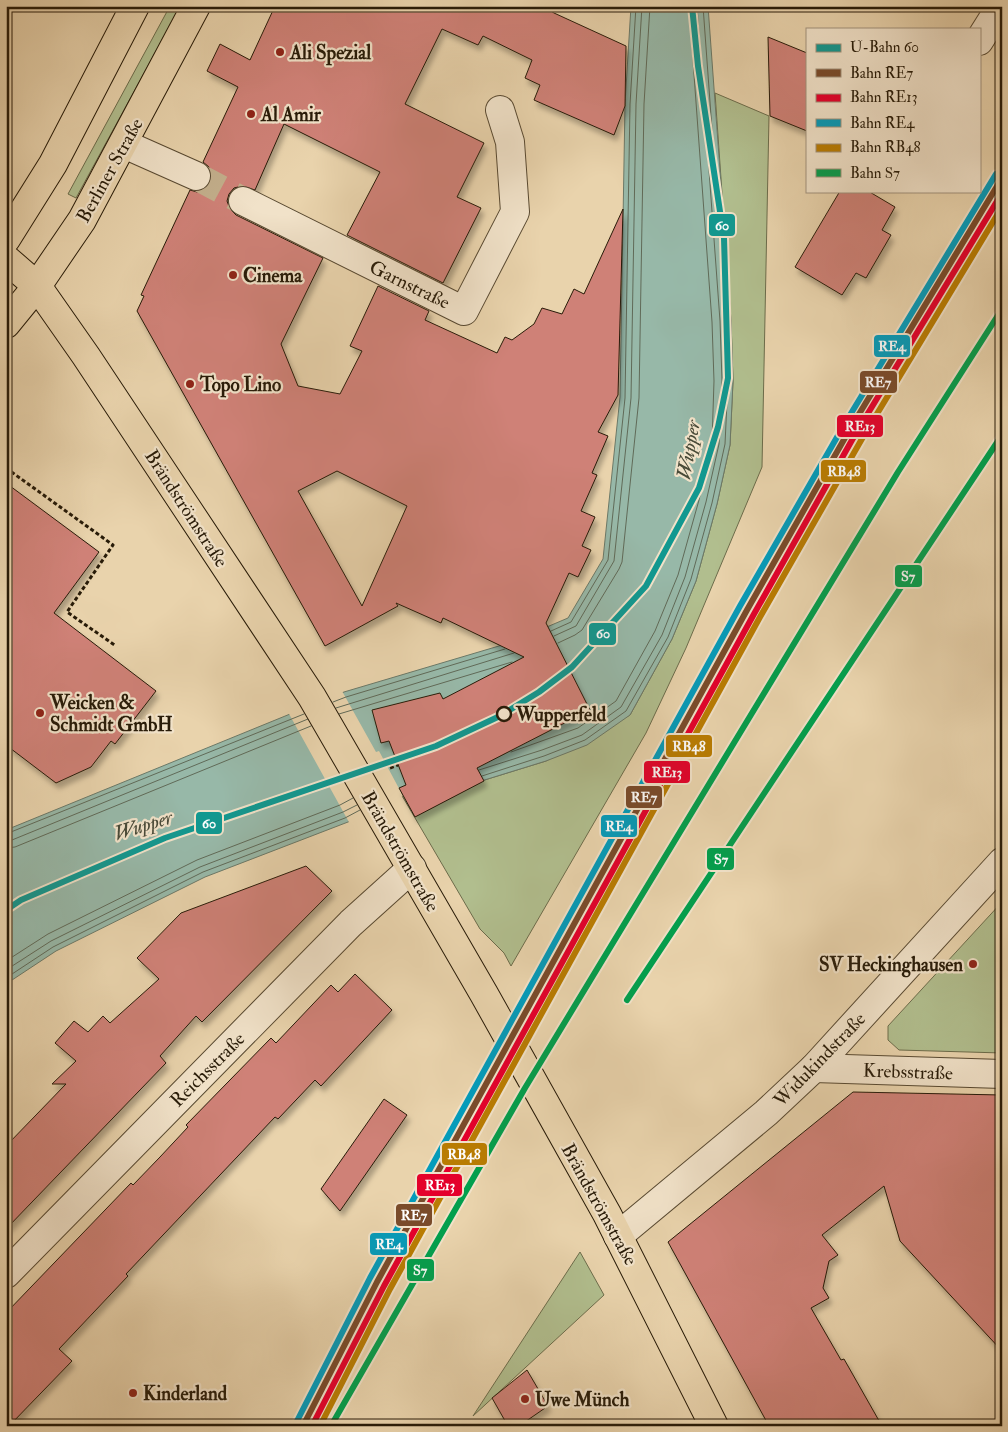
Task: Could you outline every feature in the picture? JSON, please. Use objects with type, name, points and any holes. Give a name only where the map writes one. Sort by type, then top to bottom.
[{"type":"main road","points":[[6,239],[53,164],[135,6]]},
{"type":"main road","name":"Berliner Straße","points":[[6,324],[37,286],[82,220],[196,6]]},
{"type":"main road","name":"Brändströmstraße","points":[[6,259],[37,286],[98,374],[312,697],[484,994],[612,1225],[714,1426]]},
{"type":"street","points":[[980,39],[1001,6]]},
{"type":"street","name":"Garnstraße","points":[[243,201],[464,311],[514,212],[510,142],[500,110]]},
{"type":"street","points":[[124,144],[196,176]]},
{"type":"street","name":"Widukindstraße","points":[[612,1225],[766,1113],[814,1068],[1002,862]]},
{"type":"street","name":"Reichsstraße","points":[[6,1274],[351,923],[412,868]]},
{"type":"street","name":"Krebsstraße","points":[[814,1068],[1002,1074]]},
{"type":"path","points":[[6,468],[114,545],[67,612],[116,646]]},
{"type":"green space","points":[[170,6],[180,7],[76,198],[68,194]]},
{"type":"green space","points":[[715,93],[769,116],[762,467],[686,648],[646,733],[511,966],[504,953],[480,929],[401,794],[413,788],[478,782],[546,761],[630,715],[672,639],[696,581],[717,504],[730,445],[733,381],[731,321]]},
{"type":"green space","name":"SV Heckinghausen","points":[[1002,902],[1002,1053],[899,1050],[888,1040],[888,1026]]},
{"type":"green space","points":[[580,1252],[604,1295],[473,1416]]},
{"type":"water","name":"Wupper","points":[[631,6],[708,6],[731,321],[733,381],[730,445],[717,504],[696,581],[672,639],[630,715],[587,745],[546,761],[478,782],[413,788],[348,822],[205,877],[56,951],[6,984],[6,830],[344,692],[509,643],[568,618],[603,559],[620,397],[625,104]]},
{"type":"pier","points":[[342,691],[376,752],[379,751],[403,796],[350,824],[288,712]]},
{"type":"building","points":[[275,6],[543,6],[554,13],[626,46],[625,106],[614,135],[534,100],[540,85],[525,78],[532,60],[483,36],[478,45],[442,29],[405,104],[484,143],[457,197],[481,208],[443,283],[347,235],[380,172],[284,124],[255,190],[242,186],[234,188],[229,194],[227,201],[230,209],[236,215],[323,258],[281,344],[298,386],[340,394],[362,351],[350,346],[378,286],[429,311],[425,320],[497,353],[505,337],[512,340],[534,324],[542,308],[562,314],[574,289],[584,294],[623,209],[618,395],[598,432],[608,436],[592,473],[597,475],[581,511],[595,517],[582,546],[591,550],[578,577],[569,573],[546,623],[590,710],[477,768],[484,781],[415,817],[399,788],[406,785],[389,741],[381,743],[372,710],[440,693],[443,699],[524,657],[443,618],[441,623],[396,603],[398,606],[325,646],[137,311],[144,296],[141,295],[190,190],[197,192],[205,189],[210,182],[211,174],[209,167],[203,162],[238,87],[207,71],[220,44],[250,60]],"holes":[[[337,471],[407,506],[362,606],[298,491]]]},
{"type":"building","points":[[768,37],[806,53],[806,131],[770,116]]},
{"type":"building","points":[[839,192],[870,192],[895,207],[882,230],[891,235],[866,278],[856,273],[842,295],[795,267]]},
{"type":"building","points":[[6,483],[99,552],[54,613],[156,691],[115,744],[111,741],[91,767],[56,783],[6,745]]},
{"type":"building","points":[[306,866],[332,891],[202,1022],[196,1016],[160,1056],[166,1063],[6,1229],[6,1146],[66,1084],[52,1084],[76,1061],[55,1043],[74,1021],[88,1032],[103,1016],[110,1023],[159,979],[137,958],[181,913]]},
{"type":"building","points":[[355,974],[392,1010],[321,1086],[315,1080],[278,1119],[275,1117],[126,1274],[128,1276],[59,1349],[72,1361],[9,1426],[6,1426],[6,1313],[131,1183],[133,1185],[160,1157],[188,1127],[186,1125],[271,1038],[276,1043],[331,985],[338,992]]},
{"type":"building","points":[[853,1092],[1002,1095],[1002,1351],[900,1241],[884,1186],[822,1235],[838,1255],[829,1261],[823,1288],[829,1298],[811,1308],[841,1360],[844,1359],[882,1426],[769,1426],[668,1242]]},
{"type":"building","points":[[384,1099],[407,1115],[340,1211],[321,1189]]},
{"type":"building","points":[[527,1370],[548,1406],[519,1426],[508,1426],[492,1398]]},
{"type":"tunnel","points":[[196,176],[243,201]]},
{"type":"metro line","name":"60","points":[[6,910],[21,900],[165,838],[436,746],[500,716],[539,692],[572,667],[646,586],[699,488],[718,427],[728,378],[724,238],[698,66],[692,6]]},
{"type":"rail line","name":"RE4","points":[[296,1423],[370,1278],[740,606],[844,425],[996,174]]},
{"type":"rail line","name":"RE7","points":[[303,1426],[377,1282],[747,610],[850,429],[1002,178]]},
{"type":"rail line","name":"RE13","points":[[312,1426],[384,1286],[754,614],[856,433],[1002,193]]},
{"type":"rail line","name":"RB48","points":[[320,1426],[390,1289],[760,617],[863,437],[1002,207]]},
{"type":"rail line","name":"S7","points":[[331,1426],[525,1088],[898,472],[1002,309]]},
{"type":"rail line","name":"S7","points":[[627,1000],[1002,435]]},
{"type":"place","name":"Ali Spezial","points":[[280,52]]},
{"type":"place","name":"Al Amir","points":[[251,114]]},
{"type":"place","name":"Cinema","points":[[233,275]]},
{"type":"place","name":"Topo Lino","points":[[190,384]]},
{"type":"place","name":"Weicken & Schmidt GmbH","points":[[40,713]]},
{"type":"place","name":"Wupperfeld","points":[[504,714]]},
{"type":"place","name":"SV Heckinghausen","points":[[973,964]]},
{"type":"place","name":"Kinderland","points":[[133,1393]]},
{"type":"place","name":"Uwe Münch","points":[[525,1399]]}]
